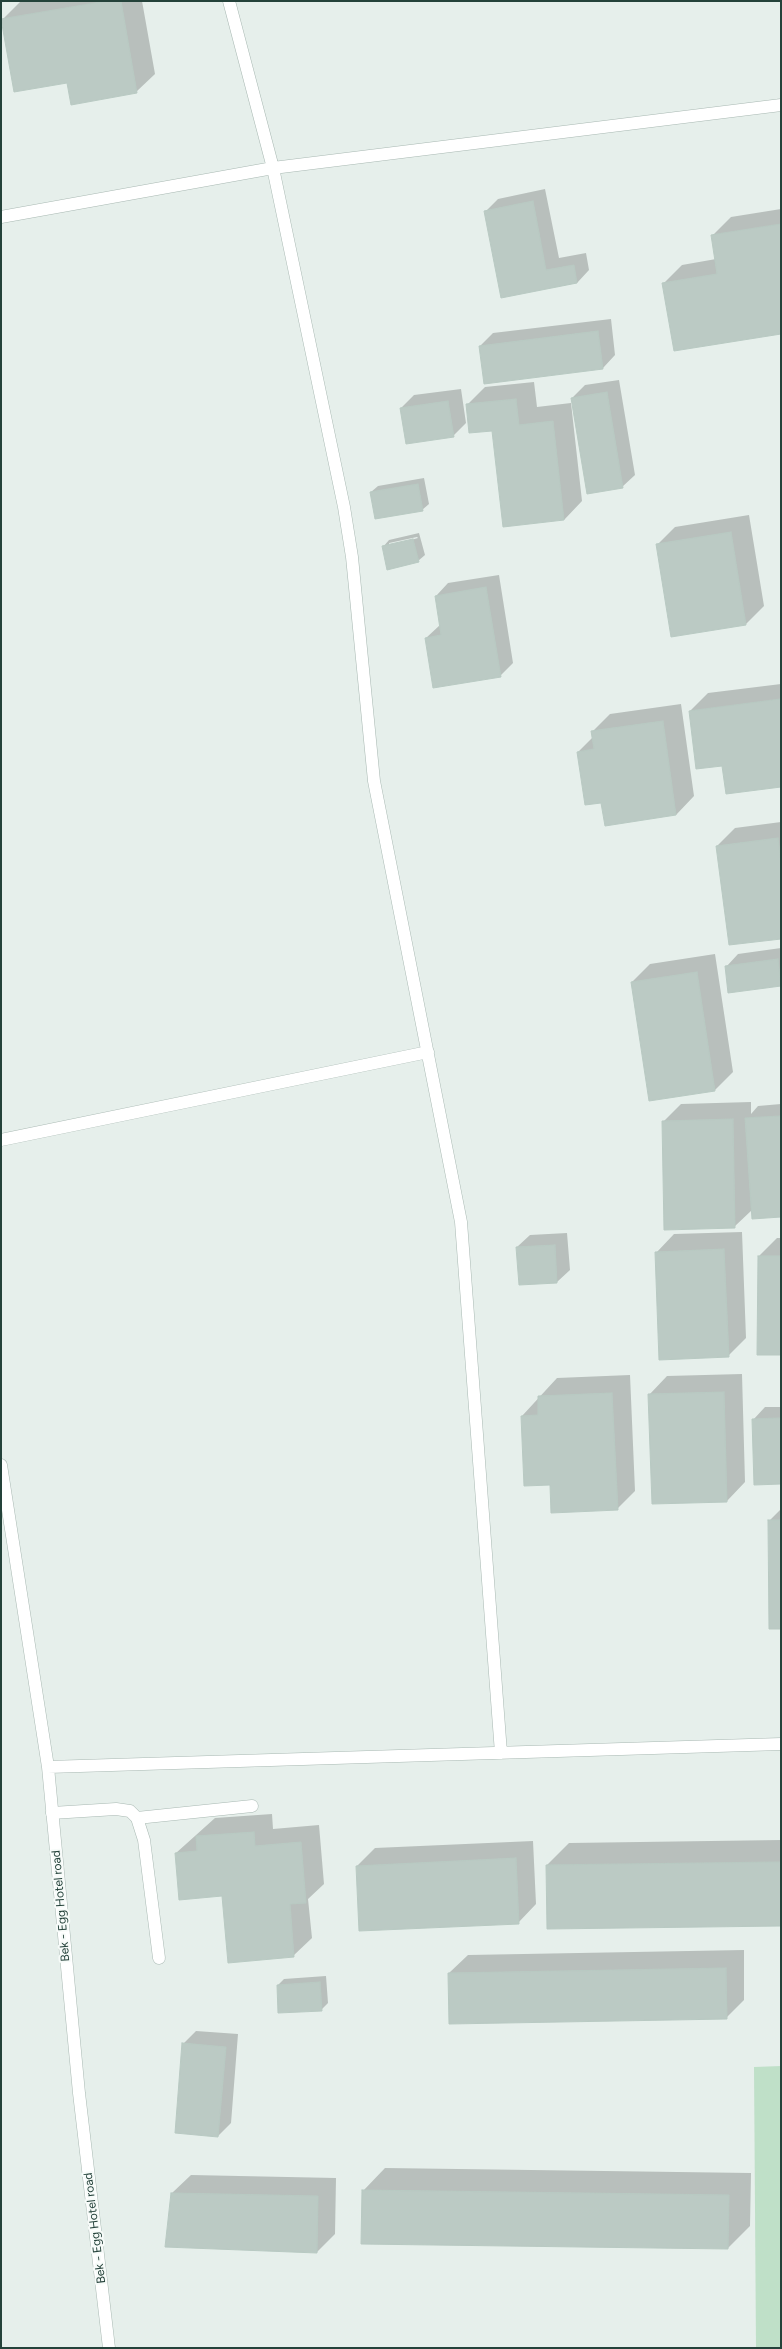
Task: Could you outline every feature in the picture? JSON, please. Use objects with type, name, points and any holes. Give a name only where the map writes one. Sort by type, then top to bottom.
[{"type":"street","points":[[229,1],[273,168],[344,507],[352,557],[374,781],[461,1222],[466,1264],[501,1753]]},
{"type":"street","points":[[1,217],[273,168],[781,105]]},
{"type":"street","points":[[1,1140],[428,1052]]},
{"type":"street","name":"Bek - Egg Hotel road","points":[[1,1465],[48,1767],[78,2093],[109,2348]]},
{"type":"street","points":[[48,1767],[781,1744]]},
{"type":"street","points":[[137,1818],[252,1806]]},
{"type":"street","points":[[52,1813],[116,1809],[130,1811],[137,1818],[144,1840],[158,1958]]},
{"type":"green space","points":[[781,2066],[781,2348],[756,2348],[754,2067]]},
{"type":"building","points":[[107,1],[121,1],[137,93],[71,105],[67,83],[14,92],[1,19]]},
{"type":"building","points":[[533,201],[546,270],[574,265],[577,283],[501,298],[484,211]]},
{"type":"building","points":[[781,224],[781,334],[674,351],[662,283],[717,274],[711,235]]},
{"type":"building","points":[[598,331],[603,369],[484,384],[479,346]]},
{"type":"building","points":[[607,392],[623,488],[587,494],[571,398]]},
{"type":"building","points":[[516,399],[519,425],[553,421],[564,520],[503,527],[492,431],[469,433],[466,404]]},
{"type":"building","points":[[448,401],[454,437],[406,444],[400,408]]},
{"type":"building","points":[[418,484],[423,511],[375,519],[370,492]]},
{"type":"building","points":[[731,532],[746,625],[671,637],[656,544]]},
{"type":"building","points":[[413,539],[419,562],[387,570],[382,546]]},
{"type":"building","points":[[486,587],[501,677],[433,688],[425,638],[441,635],[435,596]]},
{"type":"building","points":[[781,699],[781,787],[726,794],[722,766],[696,769],[689,711]]},
{"type":"building","points":[[663,721],[676,815],[605,826],[601,803],[585,805],[577,752],[594,749],[591,731]]},
{"type":"building","points":[[778,838],[781,862],[781,939],[729,945],[716,846]]},
{"type":"building","points":[[778,959],[781,986],[728,993],[725,966]]},
{"type":"building","points":[[697,972],[715,1091],[649,1101],[631,982]]},
{"type":"building","points":[[781,1116],[781,1217],[752,1219],[745,1118]]},
{"type":"building","points":[[733,1119],[735,1228],[664,1230],[662,1121]]},
{"type":"building","points":[[555,1245],[557,1283],[519,1285],[516,1247]]},
{"type":"building","points":[[724,1249],[729,1357],[659,1360],[655,1252]]},
{"type":"building","points":[[758,1256],[781,1256],[781,1355],[757,1355]]},
{"type":"building","points":[[724,1392],[727,1502],[652,1504],[648,1394]]},
{"type":"building","points":[[612,1393],[618,1510],[551,1513],[550,1485],[524,1486],[521,1416],[538,1415],[538,1396]]},
{"type":"building","points":[[781,1418],[781,1484],[754,1485],[752,1419]]},
{"type":"building","points":[[768,1520],[781,1520],[781,1629],[769,1629]]},
{"type":"building","points":[[254,1832],[255,1846],[301,1842],[306,1903],[290,1904],[294,1957],[228,1963],[222,1896],[179,1900],[175,1853],[197,1851],[196,1836]]},
{"type":"building","points":[[516,1858],[519,1924],[359,1931],[356,1866]]},
{"type":"building","points":[[781,1862],[781,1926],[547,1929],[546,1865]]},
{"type":"building","points":[[726,1968],[727,2019],[449,2024],[448,1973]]},
{"type":"building","points":[[320,1982],[322,2011],[278,2013],[277,1985]]},
{"type":"building","points":[[182,2043],[226,2047],[218,2137],[175,2133]]},
{"type":"building","points":[[362,2190],[729,2195],[728,2249],[361,2244]]},
{"type":"building","points":[[171,2193],[318,2196],[317,2253],[165,2247]]}]
